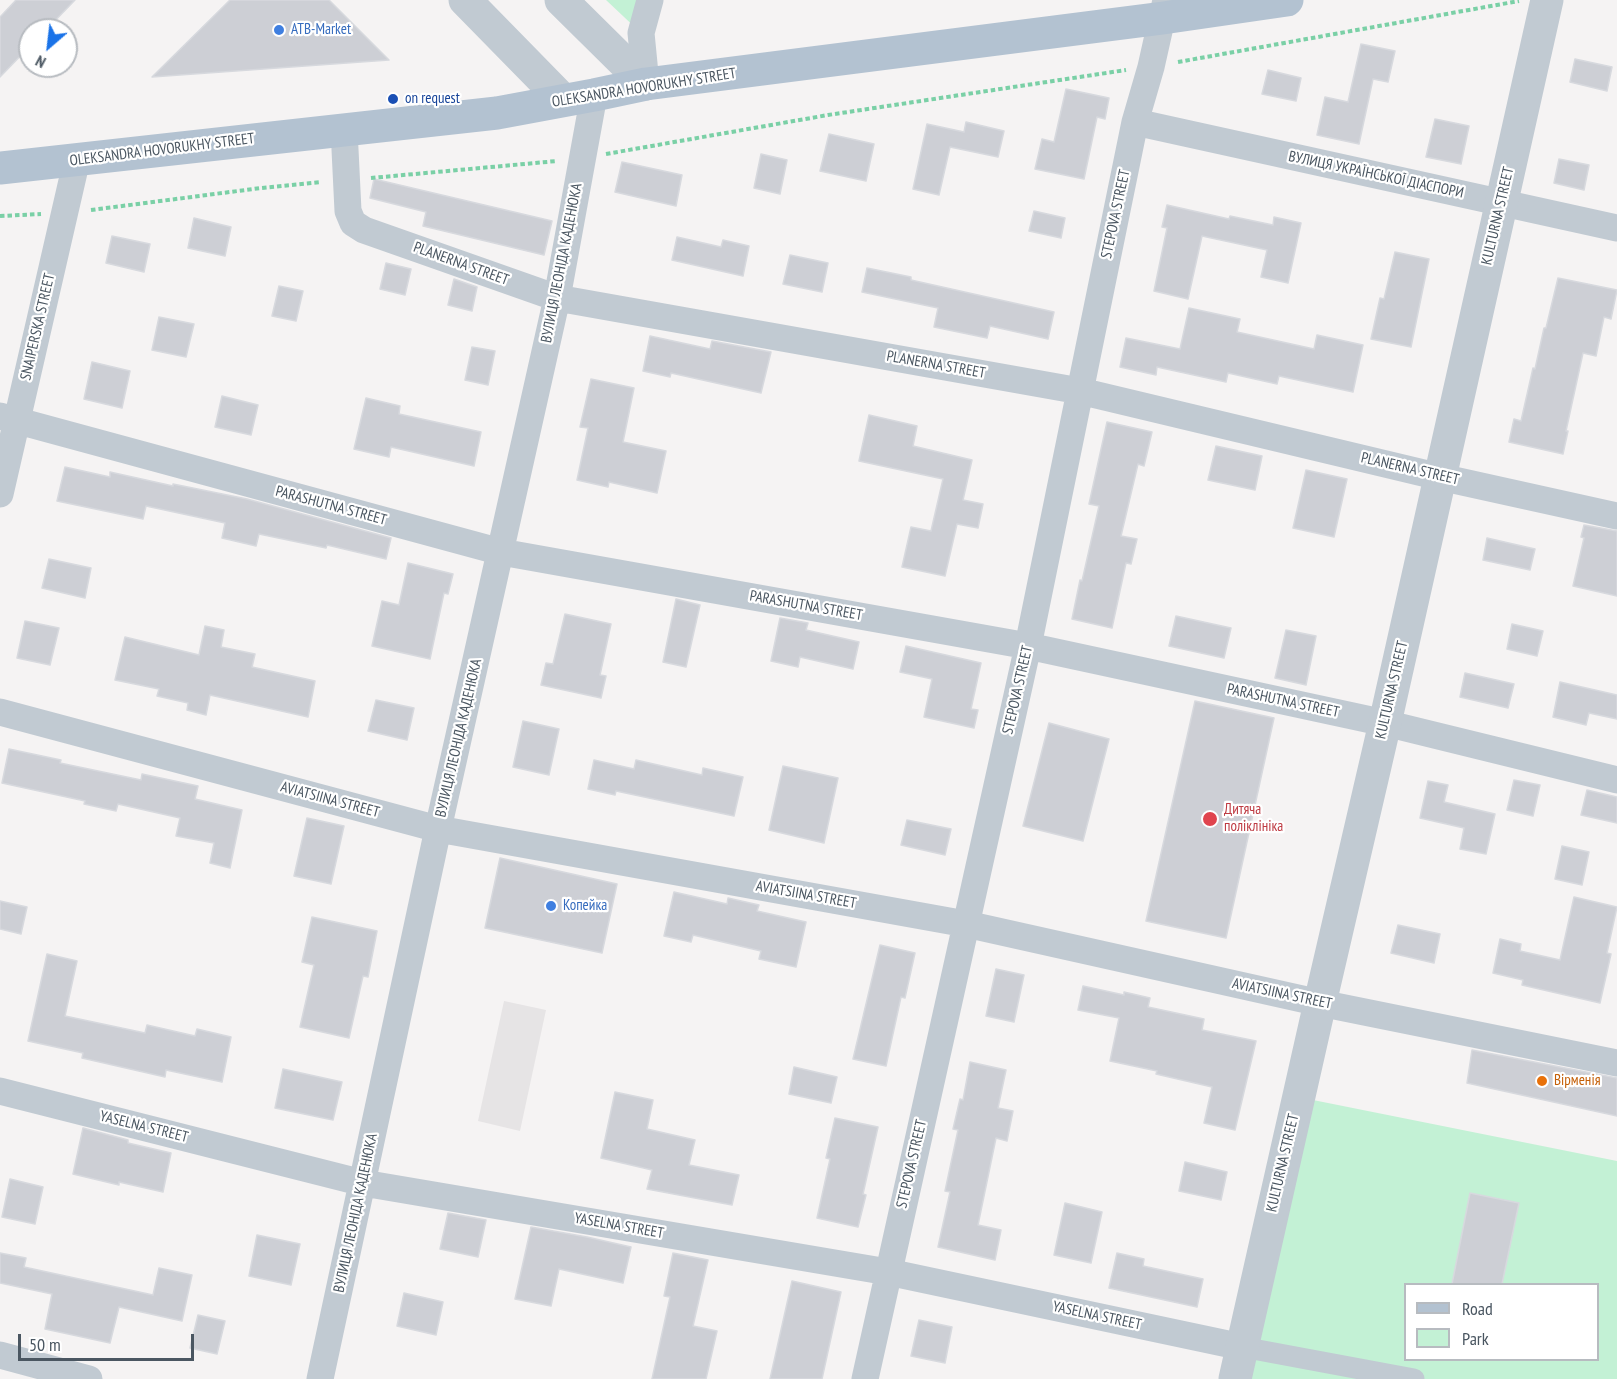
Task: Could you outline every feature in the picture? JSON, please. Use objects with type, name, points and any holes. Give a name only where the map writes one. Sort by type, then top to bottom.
[{"type":"main road","name":"OLEKSANDRA HOVORUKHY STREET","points":[[0,168],[496,113],[646,84],[1164,9],[1287,0]]},
{"type":"street","points":[[465,0],[579,98]]},
{"type":"street","points":[[561,0],[646,84]]},
{"type":"street","points":[[646,84],[641,33],[650,0]]},
{"type":"street","name":"KULTURNA STREET","points":[[1235,1379],[1547,0]]},
{"type":"street","name":"STEPOVA STREET","points":[[865,1379],[1028,646],[1135,122],[1151,67],[1164,9]]},
{"type":"street","name":"ВУЛИЦЯ ЛЕОНІДА КАДЕНЮКА","points":[[320,1379],[438,830],[557,298],[583,158],[579,98]]},
{"type":"street","name":"ВУЛИЦЯ УКРАЇНСЬКОЇ ДІАСПОРИ","points":[[1135,122],[1617,228]]},
{"type":"street","name":"PLANERNA STREET","points":[[344,129],[348,211],[353,223],[358,227],[557,298],[1080,391],[1440,477],[1617,516]]},
{"type":"street","name":"SNAIPERSKA STREET","points":[[0,494],[8,418],[77,159]]},
{"type":"street","name":"PARASHUTNA STREET","points":[[8,418],[501,552],[1028,646],[1385,723],[1617,780]]},
{"type":"street","name":"AVIATSIINA STREET","points":[[0,712],[438,830],[966,924],[1320,1003],[1617,1063]]},
{"type":"street","name":"YASELNA STREET","points":[[0,1091],[363,1183],[888,1272],[1242,1347]]},
{"type":"street","points":[[1242,1347],[1414,1379]]},
{"type":"street","points":[[0,1356],[89,1379]]},
{"type":"path","points":[[0,216],[64,213],[261,188],[583,158],[828,115],[1151,67],[1523,0]]},
{"type":"shaded area","points":[[504,1001],[546,1010],[520,1131],[478,1121]]},
{"type":"green space","points":[[606,0],[650,0],[641,33]]},
{"type":"green space","points":[[1298,1097],[1617,1161],[1617,1379],[1235,1379]]},
{"type":"building","points":[[16,0],[75,0],[58,18],[18,18],[18,58],[0,77],[0,17]]},
{"type":"building","name":"ATB-Market","points":[[230,0],[329,0],[389,60],[152,77]]},
{"type":"building","points":[[1361,44],[1395,51],[1388,82],[1373,79],[1359,144],[1317,135],[1325,97],[1348,102]]},
{"type":"building","points":[[1575,59],[1612,67],[1607,91],[1570,82]]},
{"type":"building","points":[[1268,70],[1301,78],[1296,101],[1262,94]]},
{"type":"building","points":[[1066,89],[1109,98],[1105,119],[1097,117],[1084,179],[1035,169],[1042,139],[1054,142]]},
{"type":"building","points":[[1435,119],[1469,126],[1461,164],[1426,157]]},
{"type":"building","points":[[966,122],[1004,131],[998,157],[950,147],[939,195],[913,189],[927,124],[964,132]]},
{"type":"building","points":[[829,134],[874,144],[866,181],[820,171]]},
{"type":"building","points":[[761,154],[787,160],[780,194],[754,188]]},
{"type":"building","points":[[1559,159],[1589,165],[1584,190],[1554,183]]},
{"type":"building","points":[[622,162],[682,175],[676,206],[615,192]]},
{"type":"building","points":[[374,179],[552,221],[544,255],[423,226],[426,212],[370,198]]},
{"type":"building","points":[[1167,205],[1229,219],[1230,216],[1273,225],[1274,217],[1301,223],[1288,283],[1261,277],[1267,250],[1202,236],[1188,299],[1154,291],[1167,228],[1162,227]]},
{"type":"building","points":[[1034,211],[1065,218],[1061,238],[1029,231]]},
{"type":"building","points":[[194,218],[231,227],[225,256],[188,248]]},
{"type":"building","points":[[112,236],[150,244],[144,272],[106,263]]},
{"type":"building","points":[[677,237],[721,247],[723,240],[749,246],[743,276],[672,260]]},
{"type":"building","points":[[1395,252],[1429,259],[1411,347],[1371,339],[1380,298],[1384,299]]},
{"type":"building","points":[[790,255],[828,263],[822,292],[783,284]]},
{"type":"building","points":[[386,263],[411,269],[405,295],[380,289]]},
{"type":"building","points":[[867,268],[1054,312],[1048,339],[990,326],[987,338],[934,327],[938,308],[862,292]]},
{"type":"building","points":[[1558,278],[1617,290],[1611,319],[1604,317],[1596,356],[1583,353],[1563,454],[1509,442],[1514,419],[1521,421]]},
{"type":"building","points":[[454,279],[477,287],[472,311],[448,305]]},
{"type":"building","points":[[279,286],[303,291],[296,321],[272,316]]},
{"type":"building","points":[[1189,308],[1240,319],[1237,332],[1314,349],[1317,335],[1363,345],[1353,392],[1279,376],[1277,384],[1228,373],[1226,382],[1157,367],[1156,375],[1120,367],[1126,338],[1180,349]]},
{"type":"building","points":[[159,317],[194,324],[186,357],[152,350]]},
{"type":"building","points":[[650,336],[710,349],[712,341],[771,352],[761,393],[671,373],[670,377],[643,371]]},
{"type":"building","points":[[472,347],[495,351],[488,385],[465,380]]},
{"type":"building","points":[[92,362],[130,371],[122,408],[84,399]]},
{"type":"building","points":[[591,379],[634,388],[623,442],[666,451],[657,493],[609,482],[608,487],[577,480],[588,428],[580,427]]},
{"type":"building","points":[[222,396],[258,405],[251,435],[215,427]]},
{"type":"building","points":[[366,398],[400,406],[399,414],[481,432],[474,466],[391,447],[389,457],[354,449]]},
{"type":"building","points":[[869,415],[917,426],[913,446],[972,460],[963,500],[983,504],[978,528],[957,524],[945,576],[902,567],[911,527],[931,531],[943,479],[859,461]]},
{"type":"building","points":[[1107,422],[1152,432],[1144,466],[1138,464],[1121,536],[1137,539],[1131,564],[1126,563],[1112,628],[1072,619],[1099,506],[1089,504]]},
{"type":"building","points":[[1216,446],[1262,456],[1255,490],[1208,480]]},
{"type":"building","points":[[65,467],[110,477],[110,472],[247,499],[391,538],[386,559],[327,545],[326,548],[259,534],[256,546],[222,538],[225,523],[146,506],[143,519],[57,501]]},
{"type":"building","points":[[1306,470],[1347,479],[1334,537],[1293,528]]},
{"type":"building","points":[[1584,525],[1617,531],[1617,596],[1573,586],[1584,538],[1581,537]]},
{"type":"building","points":[[1487,538],[1535,549],[1530,570],[1483,560]]},
{"type":"building","points":[[49,559],[91,568],[85,598],[42,588]]},
{"type":"building","points":[[408,563],[453,574],[448,594],[444,593],[430,659],[372,646],[382,601],[399,605]]},
{"type":"building","points":[[676,599],[700,605],[686,667],[663,662]]},
{"type":"building","points":[[565,614],[611,624],[600,675],[606,676],[601,698],[541,685],[546,663],[553,664]]},
{"type":"building","points":[[1176,616],[1231,628],[1224,658],[1169,646]]},
{"type":"building","points":[[780,618],[808,623],[806,630],[859,642],[853,669],[800,657],[798,667],[771,661]]},
{"type":"building","points":[[25,621],[59,628],[50,665],[17,658]]},
{"type":"building","points":[[1512,624],[1543,631],[1537,656],[1507,649]]},
{"type":"building","points":[[205,626],[224,630],[221,647],[255,654],[252,667],[315,681],[308,717],[210,695],[206,715],[187,710],[188,703],[157,696],[159,689],[115,680],[125,637],[199,655]]},
{"type":"building","points":[[1286,630],[1316,636],[1306,685],[1275,678]]},
{"type":"building","points":[[906,646],[981,663],[971,709],[978,710],[974,728],[924,717],[932,679],[900,672]]},
{"type":"building","points":[[1465,673],[1514,684],[1508,708],[1460,697]]},
{"type":"building","points":[[1560,682],[1617,695],[1617,719],[1589,713],[1586,725],[1553,717]]},
{"type":"building","points":[[376,700],[414,708],[407,740],[368,731]]},
{"type":"building","name":"Дитяча поліклініка","points":[[1195,701],[1274,718],[1226,938],[1146,921]]},
{"type":"building","points":[[523,721],[559,729],[549,775],[513,767]]},
{"type":"building","points":[[1049,723],[1109,739],[1083,841],[1023,826]]},
{"type":"building","points":[[9,749],[61,760],[60,763],[141,780],[142,774],[198,786],[195,799],[242,810],[230,868],[210,863],[214,843],[176,836],[180,818],[118,804],[116,811],[84,804],[85,801],[2,783]]},
{"type":"building","points":[[594,760],[634,769],[636,760],[702,775],[703,768],[743,777],[734,816],[616,791],[615,795],[588,789]]},
{"type":"building","points":[[783,766],[838,778],[824,843],[769,830]]},
{"type":"building","points":[[1514,780],[1540,785],[1533,816],[1507,810]]},
{"type":"building","points":[[1428,781],[1448,785],[1444,802],[1495,814],[1486,854],[1460,849],[1464,828],[1420,818]]},
{"type":"building","points":[[1587,790],[1617,797],[1617,823],[1581,815]]},
{"type":"building","points":[[307,818],[344,826],[331,884],[294,876]]},
{"type":"building","points":[[907,820],[951,829],[945,855],[901,845]]},
{"type":"building","points":[[1562,846],[1589,852],[1582,885],[1555,879]]},
{"type":"building","name":"Копейка","points":[[500,858],[617,884],[602,953],[485,928]]},
{"type":"building","points":[[674,892],[727,904],[728,898],[759,905],[757,911],[806,922],[796,967],[759,959],[761,951],[693,935],[691,942],[664,936]]},
{"type":"building","points":[[1574,897],[1617,907],[1607,953],[1611,954],[1600,1003],[1522,985],[1523,980],[1493,973],[1500,939],[1521,944],[1520,951],[1560,960]]},
{"type":"building","points":[[0,901],[27,907],[21,934],[0,929]]},
{"type":"building","points":[[312,917],[377,931],[368,977],[363,976],[349,1038],[300,1027],[314,965],[302,962]]},
{"type":"building","points":[[1398,925],[1440,934],[1434,963],[1391,953]]},
{"type":"building","points":[[880,945],[915,953],[905,998],[901,997],[886,1066],[853,1059]]},
{"type":"building","points":[[47,954],[77,961],[65,1016],[145,1033],[147,1025],[195,1036],[197,1029],[231,1037],[222,1082],[166,1070],[165,1077],[82,1058],[83,1053],[28,1041]]},
{"type":"building","points":[[996,969],[1024,975],[1014,1022],[986,1016]]},
{"type":"building","points":[[1083,986],[1150,998],[1148,1007],[1204,1019],[1202,1030],[1256,1041],[1235,1130],[1204,1123],[1212,1087],[1156,1074],[1157,1071],[1110,1061],[1119,1018],[1078,1010]]},
{"type":"building","name":"Вірменія","points":[[1472,1050],[1617,1078],[1617,1116],[1467,1083]]},
{"type":"building","points":[[970,1062],[1006,1070],[998,1108],[1013,1111],[1007,1141],[996,1138],[978,1225],[1001,1230],[995,1260],[938,1247],[950,1192],[945,1191],[958,1130],[953,1129],[960,1099],[963,1100]]},
{"type":"building","points":[[794,1067],[837,1077],[831,1103],[789,1094]]},
{"type":"building","points":[[283,1069],[342,1082],[333,1120],[275,1108]]},
{"type":"building","points":[[615,1092],[653,1100],[647,1129],[695,1140],[689,1165],[739,1175],[732,1205],[647,1189],[652,1170],[601,1158]]},
{"type":"building","points":[[835,1118],[878,1127],[858,1227],[817,1218],[830,1159],[826,1158]]},
{"type":"building","points":[[83,1128],[128,1140],[128,1143],[171,1153],[163,1192],[73,1174]]},
{"type":"building","points":[[1185,1162],[1227,1172],[1221,1200],[1179,1191]]},
{"type":"building","points":[[10,1179],[43,1187],[35,1224],[2,1217]]},
{"type":"building","points":[[1470,1193],[1519,1203],[1502,1283],[1452,1283]]},
{"type":"building","points":[[1065,1203],[1102,1212],[1091,1263],[1054,1255]]},
{"type":"building","points":[[448,1213],[486,1220],[478,1257],[440,1249]]},
{"type":"building","points":[[531,1227],[631,1247],[623,1283],[559,1269],[551,1306],[515,1299]]},
{"type":"building","points":[[257,1235],[300,1244],[291,1285],[249,1276]]},
{"type":"building","points":[[0,1253],[26,1258],[24,1267],[153,1295],[159,1268],[192,1275],[182,1321],[119,1307],[110,1343],[45,1329],[52,1294],[0,1283]]},
{"type":"building","points":[[673,1253],[708,1260],[693,1326],[717,1331],[706,1379],[652,1379],[670,1297],[664,1296]]},
{"type":"building","points":[[1117,1253],[1144,1259],[1143,1266],[1203,1279],[1197,1307],[1109,1288]]},
{"type":"building","points":[[792,1281],[841,1292],[822,1379],[770,1379]]},
{"type":"building","points":[[404,1293],[443,1302],[436,1335],[397,1326]]},
{"type":"building","points":[[198,1315],[225,1321],[217,1354],[190,1348]]},
{"type":"building","points":[[919,1320],[952,1327],[945,1363],[911,1356]]},
{"type":"place","name":"ATB-Market","points":[[279,30]]},
{"type":"place","name":"on request","points":[[393,99]]},
{"type":"place","name":"Дитяча поліклініка","points":[[1210,819]]},
{"type":"place","name":"Копейка","points":[[551,906]]},
{"type":"place","name":"Вірменія","points":[[1542,1081]]}]
